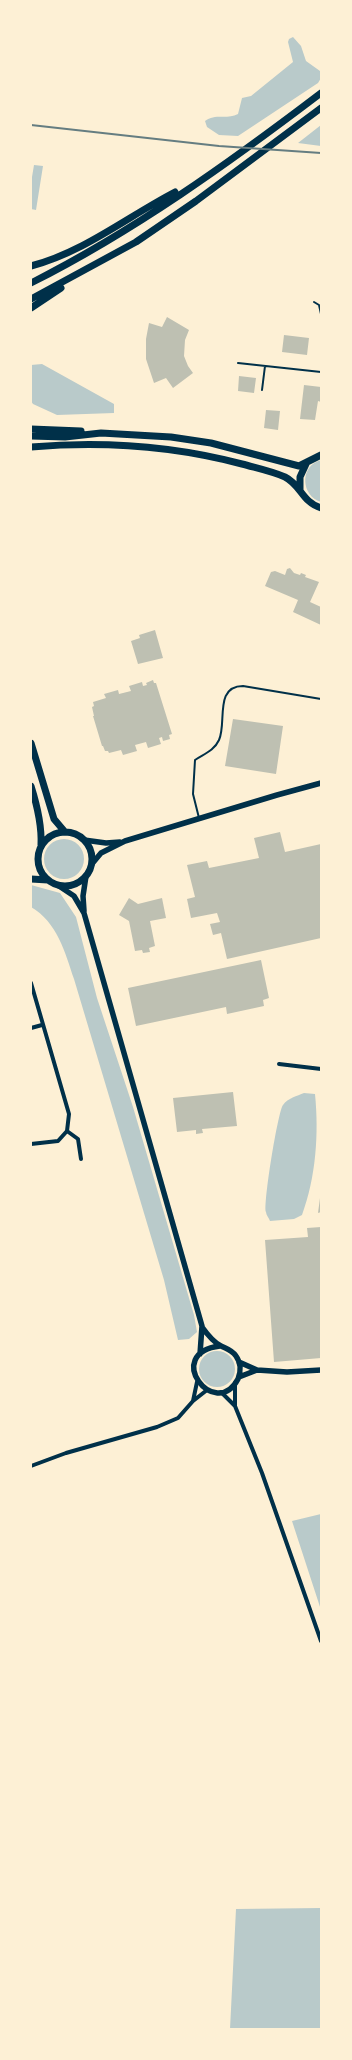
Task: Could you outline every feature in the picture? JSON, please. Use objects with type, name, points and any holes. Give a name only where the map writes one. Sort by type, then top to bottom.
[{"type":"highway","points":[[31,284],[72,262],[134,225],[204,178],[321,93]]},
{"type":"highway","points":[[31,299],[87,270],[136,242],[196,201],[321,108]]},
{"type":"highway","points":[[31,266],[50,260],[90,241],[159,201],[204,178]]},
{"type":"highway","points":[[31,308],[87,270]]},
{"type":"highway","points":[[31,429],[171,437],[211,443],[299,466],[306,464],[321,455]]},
{"type":"highway","points":[[31,436],[59,437],[101,433]]},
{"type":"highway","points":[[31,447],[147,447],[182,451],[268,471],[290,480],[308,501],[321,508]]},
{"type":"highway","points":[[300,491],[300,477],[306,464]]},
{"type":"highway","points":[[31,744],[54,818],[65,832]]},
{"type":"highway","points":[[31,786],[38,812],[42,845]]},
{"type":"highway","points":[[31,868],[42,845],[52,835],[65,832],[76,834],[84,840],[91,852],[91,865],[86,876],[72,885],[59,886],[48,880],[39,868],[38,856]]},
{"type":"highway","points":[[31,879],[48,880]]},
{"type":"street","points":[[84,840],[106,843],[125,841],[321,783]]},
{"type":"street","points":[[91,865],[102,853],[125,841]]},
{"type":"street","points":[[86,876],[83,896],[84,913],[202,1326],[200,1354]]},
{"type":"street","points":[[59,886],[74,896],[84,913]]},
{"type":"street","points":[[31,983],[69,1114],[67,1131],[58,1141],[31,1144]]},
{"type":"street","points":[[31,1028],[42,1025]]},
{"type":"street","points":[[279,1064],[321,1069]]},
{"type":"street","points":[[67,1131],[78,1139],[81,1159]]},
{"type":"street","points":[[202,1326],[210,1337],[220,1346],[230,1350],[239,1362],[257,1370],[287,1372],[321,1370]]},
{"type":"street","points":[[193,1401],[197,1382],[194,1368],[196,1360],[200,1354],[209,1347],[220,1346]]},
{"type":"street","points":[[197,1382],[207,1390],[220,1392],[230,1388],[239,1377],[239,1362]]},
{"type":"street","points":[[239,1377],[257,1370]]},
{"type":"street","points":[[235,1383],[235,1406],[262,1473],[321,1641]]},
{"type":"street","points":[[31,1466],[66,1453],[157,1427],[178,1418],[193,1401],[207,1390]]},
{"type":"street","points":[[220,1392],[235,1406]]},
{"type":"lane","points":[[314,302],[318,304],[321,314]]},
{"type":"lane","points":[[238,363],[321,372]]},
{"type":"lane","points":[[262,390],[265,366]]},
{"type":"lane","points":[[199,819],[193,794],[195,760],[210,751],[220,738],[224,701],[226,694],[232,688],[243,686],[321,699]]},
{"type":"shaded area","points":[[293,37],[301,46],[306,61],[320,71],[321,78],[318,83],[238,136],[219,135],[207,127],[205,121],[213,117],[234,116],[238,114],[242,98],[251,96],[293,62],[288,42],[289,39]]},
{"type":"shaded area","points":[[321,125],[321,146],[298,143]]},
{"type":"shaded area","points":[[34,165],[43,166],[36,210],[31,209],[31,183]]},
{"type":"shaded area","points":[[42,364],[114,404],[114,413],[57,415],[33,404],[31,401],[31,365]]},
{"type":"shaded area","points":[[321,460],[321,502],[314,499],[309,494],[305,481],[309,468],[314,463]]},
{"type":"shaded area","points":[[68,839],[75,842],[81,848],[84,859],[83,867],[75,876],[68,879],[60,879],[53,876],[45,867],[44,855],[47,848],[56,840]]},
{"type":"shaded area","points":[[31,885],[60,893],[76,917],[97,998],[133,1107],[194,1315],[197,1332],[189,1339],[178,1340],[164,1280],[74,979],[59,938],[54,929],[40,913],[31,907]]},
{"type":"shaded area","points":[[304,1093],[315,1094],[317,1124],[313,1171],[307,1201],[302,1215],[294,1219],[270,1221],[266,1213],[267,1193],[275,1139],[281,1111],[283,1105],[287,1101]]},
{"type":"shaded area","points":[[217,1351],[227,1354],[232,1359],[235,1369],[232,1379],[227,1384],[217,1387],[207,1384],[202,1379],[199,1369],[202,1359],[207,1354]]},
{"type":"shaded area","points":[[321,1514],[321,1610],[292,1521]]},
{"type":"shaded area","points":[[321,1908],[321,2029],[230,2029],[236,1909]]},
{"type":"building","points":[[167,317],[189,330],[185,340],[184,356],[193,373],[173,388],[166,378],[154,383],[146,359],[146,339],[149,323],[162,327]]},
{"type":"building","points":[[284,335],[309,338],[307,355],[282,352]]},
{"type":"building","points":[[239,376],[256,378],[254,393],[238,391]]},
{"type":"building","points":[[304,385],[321,387],[321,402],[318,401],[315,420],[300,419]]},
{"type":"building","points":[[266,410],[280,411],[278,430],[264,428]]},
{"type":"building","points":[[290,568],[294,573],[300,575],[301,573],[306,575],[305,577],[319,582],[310,602],[321,607],[321,625],[293,612],[298,600],[265,586],[271,572],[275,571],[285,575],[287,569]]},
{"type":"building","points":[[155,630],[163,658],[138,664],[131,641],[140,638],[139,635]]},
{"type":"building","points":[[153,680],[154,683],[156,683],[172,734],[169,735],[170,739],[163,741],[162,737],[159,738],[161,744],[148,748],[146,742],[135,745],[137,751],[123,755],[121,750],[109,753],[108,751],[105,751],[102,746],[93,716],[93,702],[106,698],[104,694],[118,690],[119,694],[131,691],[129,686],[142,682],[143,686],[147,685],[146,683]]},
{"type":"building","points":[[233,719],[283,726],[276,774],[225,766]]},
{"type":"building","points":[[280,832],[285,852],[321,844],[321,938],[227,959],[221,933],[213,935],[210,924],[220,922],[217,913],[191,918],[187,899],[195,897],[187,865],[207,861],[209,868],[259,858],[254,838]]},
{"type":"building","points":[[129,898],[138,904],[162,898],[166,918],[150,921],[155,946],[149,948],[150,952],[143,953],[142,950],[135,951],[129,921],[119,915]]},
{"type":"building","points":[[261,960],[269,998],[263,1000],[264,1006],[227,1014],[226,1007],[136,1026],[128,988]]},
{"type":"building","points":[[233,1092],[237,1126],[202,1129],[203,1133],[196,1134],[196,1130],[177,1132],[173,1098]]},
{"type":"building","points":[[320,1198],[321,1212],[318,1213]]},
{"type":"building","points":[[321,1227],[321,1358],[274,1362],[265,1240],[308,1237],[307,1228]]},
{"type":"railway","points":[[31,125],[219,146],[321,153]]}]
